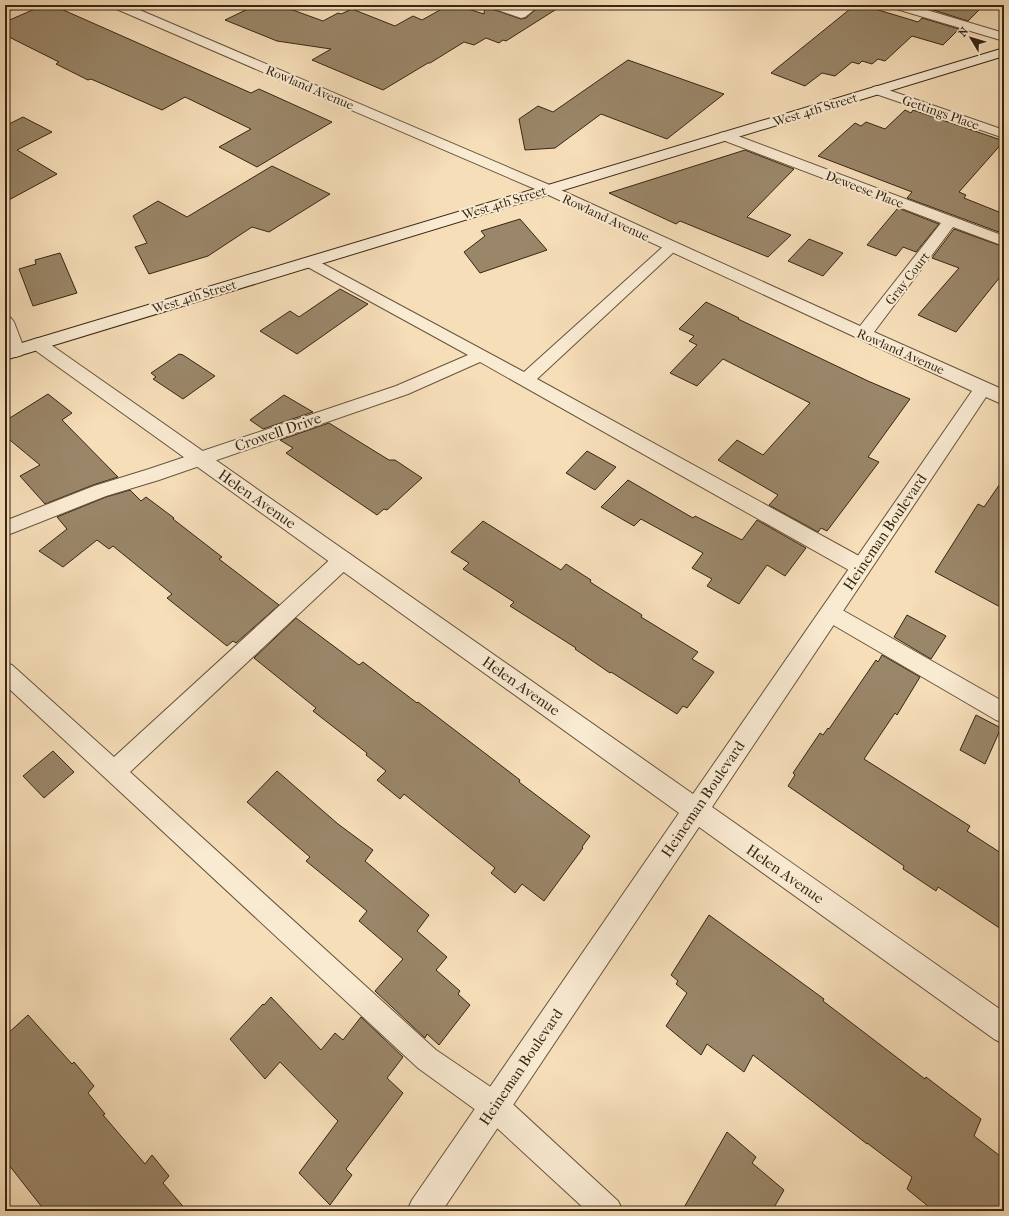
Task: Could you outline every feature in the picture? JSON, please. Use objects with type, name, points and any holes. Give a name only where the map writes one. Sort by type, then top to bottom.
[{"type":"street","points":[[5,8],[11,5]]},
{"type":"street","name":"Rowland Avenue","points":[[118,5],[547,189],[670,247],[994,393]]},
{"type":"street","points":[[496,5],[521,14],[534,5]]},
{"type":"street","points":[[905,6],[1004,37]]},
{"type":"street","name":"West 4th Street","points":[[11,352],[1004,52]]},
{"type":"street","name":"Deweese Place","points":[[725,136],[1004,241]]},
{"type":"street","name":"Gray Court","points":[[863,334],[950,221]]},
{"type":"street","points":[[5,322],[11,352]]},
{"type":"street","name":"Helen Avenue","points":[[38,344],[1004,1029]]},
{"type":"street","name":"Heineman Boulevard","points":[[423,1211],[861,567],[994,393]]},
{"type":"lane","name":"Gettings Place","points":[[877,90],[1004,134]]},
{"type":"lane","points":[[525,380],[670,247]]},
{"type":"lane","points":[[309,262],[481,355],[861,567]]},
{"type":"lane","name":"Crowell Drive","points":[[5,529],[100,491],[153,475],[402,390],[481,355]]},
{"type":"lane","points":[[114,772],[343,560]]},
{"type":"lane","points":[[830,613],[1004,713]]},
{"type":"lane","points":[[5,672],[427,1059],[494,1106],[608,1211]]},
{"type":"building","points":[[44,5],[52,5],[251,93],[259,89],[332,122],[257,167],[219,147],[251,129],[185,97],[162,110],[91,79],[88,80],[56,64],[59,62],[5,35],[5,22]]},
{"type":"building","points":[[256,5],[279,5],[323,21],[338,13],[341,14],[352,9],[395,26],[413,16],[422,20],[449,5],[484,14],[485,5],[489,5],[492,9],[521,19],[526,18],[541,5],[563,5],[506,41],[503,40],[499,43],[486,38],[474,45],[464,42],[383,90],[312,60],[331,49],[277,41],[225,20]]},
{"type":"building","points":[[855,5],[862,5],[918,22],[922,18],[959,29],[943,45],[912,36],[885,61],[878,59],[872,64],[862,61],[859,64],[852,62],[835,76],[822,73],[805,86],[771,73]]},
{"type":"building","points":[[934,5],[984,5],[968,21],[930,9]]},
{"type":"building","points":[[628,60],[724,94],[667,139],[601,114],[555,148],[525,150],[519,119],[538,106],[553,112]]},
{"type":"building","points":[[905,110],[911,113],[913,110],[1004,141],[959,192],[966,195],[964,198],[1004,214],[1004,234],[907,198],[912,192],[818,156],[855,123],[861,126],[866,122],[885,129]]},
{"type":"building","points":[[23,117],[52,132],[17,150],[57,174],[5,202],[5,126]]},
{"type":"building","points":[[745,150],[794,169],[747,217],[791,235],[768,257],[680,221],[676,224],[609,193]]},
{"type":"building","points":[[272,166],[330,194],[269,232],[252,227],[208,256],[149,274],[135,247],[147,243],[133,216],[158,201],[187,217]]},
{"type":"building","points":[[898,208],[939,224],[916,252],[903,247],[896,256],[867,245]]},
{"type":"building","points":[[520,219],[547,250],[480,273],[464,252],[485,236],[481,231]]},
{"type":"building","points":[[954,229],[1004,247],[1004,272],[956,332],[918,315],[959,268],[932,258]]},
{"type":"building","points":[[809,239],[843,253],[823,276],[788,261]]},
{"type":"building","points":[[60,253],[77,293],[33,306],[19,269],[36,264],[35,260]]},
{"type":"building","points":[[340,289],[368,304],[297,354],[260,331],[290,311],[299,317]]},
{"type":"building","points":[[706,302],[739,318],[738,319],[868,381],[910,399],[868,457],[879,462],[827,531],[821,528],[818,532],[769,505],[778,495],[718,460],[737,440],[763,455],[810,403],[723,359],[697,386],[670,373],[697,345],[689,341],[694,336],[679,329]]},
{"type":"building","points":[[179,354],[183,355],[215,376],[183,399],[153,379],[156,377],[151,373]]},
{"type":"building","points":[[48,394],[72,413],[62,420],[118,477],[45,504],[20,476],[40,465],[5,436],[5,421]]},
{"type":"building","points":[[284,395],[313,412],[263,429],[250,420]]},
{"type":"building","points":[[329,423],[389,460],[395,460],[422,478],[387,510],[384,509],[377,515],[286,453],[293,448],[280,440]]},
{"type":"building","points":[[587,451],[616,467],[595,490],[566,473]]},
{"type":"building","points":[[1004,478],[1004,609],[935,572],[978,504],[984,507]]},
{"type":"building","points":[[628,480],[693,518],[695,516],[742,540],[757,520],[806,548],[785,576],[767,565],[739,604],[707,586],[712,579],[692,568],[703,553],[641,519],[634,526],[601,507]]},
{"type":"building","points":[[130,490],[141,501],[146,497],[174,518],[173,519],[222,557],[219,559],[279,605],[236,643],[233,641],[227,646],[167,598],[172,594],[113,546],[109,549],[97,540],[63,567],[39,551],[67,529],[57,517],[106,497]]},
{"type":"building","points":[[483,521],[561,570],[566,564],[591,580],[590,582],[642,615],[641,617],[698,652],[692,659],[714,672],[687,708],[683,706],[677,714],[611,672],[610,673],[575,649],[576,648],[510,606],[514,602],[463,569],[469,563],[451,552]]},
{"type":"building","points":[[907,615],[946,636],[931,659],[894,637]]},
{"type":"building","points":[[296,618],[359,665],[363,662],[417,703],[418,702],[590,836],[582,847],[583,848],[544,901],[522,884],[515,893],[491,873],[495,868],[404,794],[400,799],[377,780],[386,771],[366,755],[367,753],[313,711],[316,708],[254,658]]},
{"type":"building","points":[[882,655],[920,677],[897,715],[895,713],[864,759],[970,826],[967,831],[1004,855],[1004,931],[938,887],[936,891],[903,869],[904,866],[788,786],[795,775],[793,773],[820,733],[823,735],[828,728],[829,729],[876,660],[878,662]]},
{"type":"building","points":[[976,715],[1001,728],[985,764],[960,750]]},
{"type":"building","points":[[53,751],[74,772],[44,798],[23,776]]},
{"type":"building","points":[[277,771],[338,824],[373,850],[365,861],[429,915],[417,931],[447,957],[436,970],[460,991],[458,994],[470,1005],[439,1045],[427,1034],[425,1038],[375,991],[403,959],[359,921],[367,911],[306,861],[310,857],[247,802]]},
{"type":"building","points":[[709,915],[824,999],[823,1001],[925,1079],[926,1077],[981,1119],[974,1136],[1004,1159],[1004,1211],[934,1211],[907,1189],[912,1177],[867,1144],[753,1055],[744,1072],[707,1044],[701,1055],[666,1026],[687,993],[676,984],[678,981],[671,975]]},
{"type":"building","points":[[271,997],[321,1050],[335,1033],[343,1040],[361,1017],[403,1057],[387,1078],[403,1093],[346,1169],[352,1175],[330,1205],[299,1173],[338,1121],[280,1062],[265,1079],[230,1039]]},
{"type":"building","points":[[28,1015],[72,1064],[74,1062],[94,1086],[88,1093],[105,1114],[103,1115],[145,1164],[152,1155],[169,1176],[163,1183],[187,1211],[45,1211],[5,1160],[5,1036]]},
{"type":"building","points":[[727,1132],[756,1157],[752,1163],[784,1190],[772,1211],[682,1211]]}]
